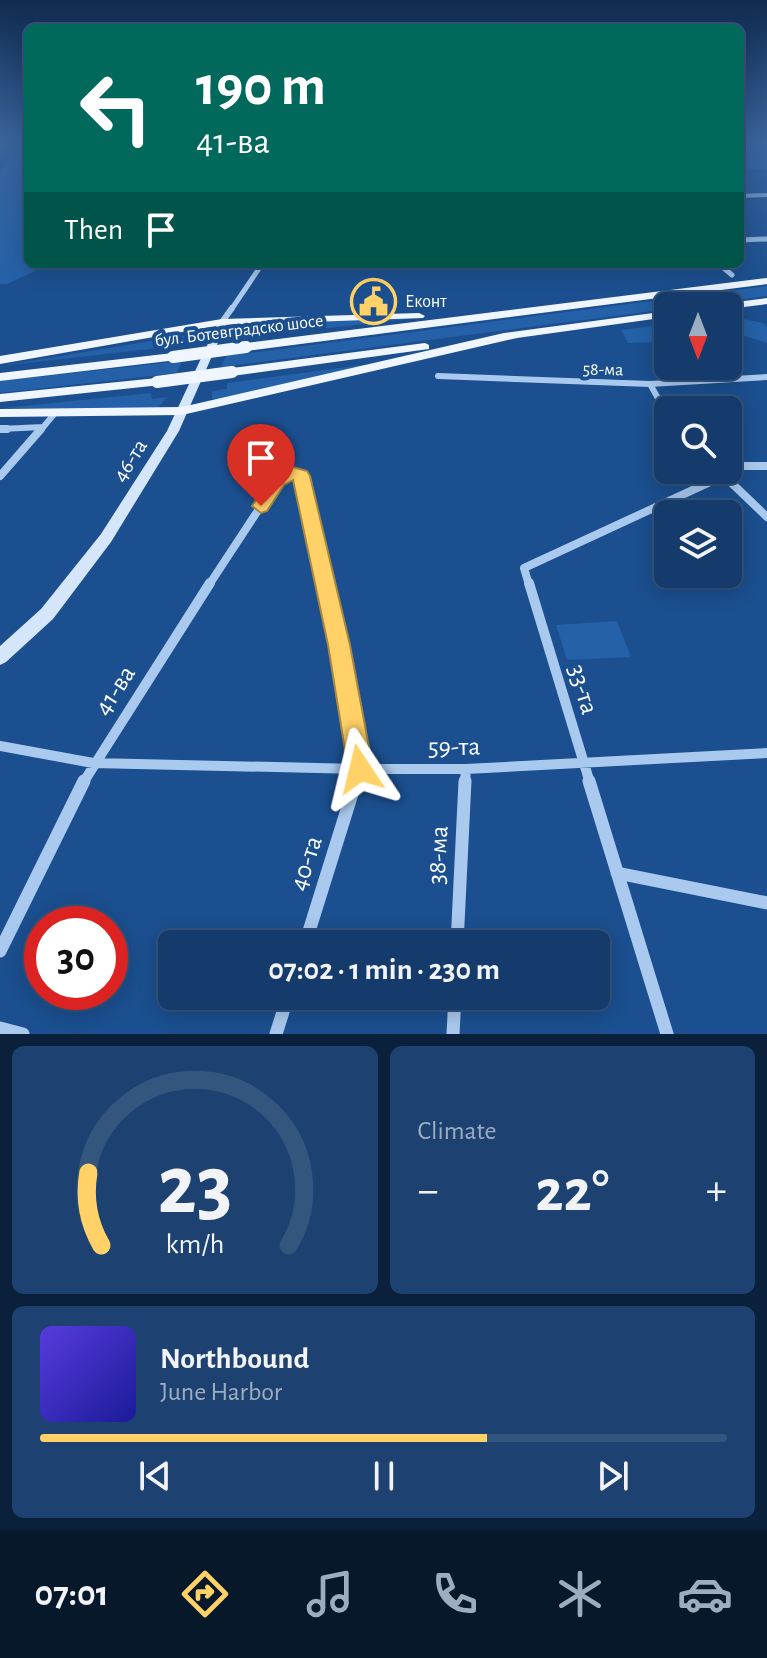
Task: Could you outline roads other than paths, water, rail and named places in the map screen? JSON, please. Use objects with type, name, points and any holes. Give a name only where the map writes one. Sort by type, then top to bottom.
[{"type":"main road","name":"бул. Ботевградско шосе","points":[[0,377],[767,281]]},
{"type":"main road","points":[[742,304],[767,301]]},
{"type":"main road","points":[[0,360],[182,332],[222,322],[506,314]]},
{"type":"main road","name":"бул. Ботевградско шосе","points":[[0,398],[157,382],[654,316]]},
{"type":"main road","points":[[0,413],[182,411],[514,335]]},
{"type":"street","points":[[744,196],[767,195]]},
{"type":"street","points":[[744,240],[767,239]]},
{"type":"street","name":"46-та","points":[[0,657],[47,614],[106,538],[173,431],[222,322],[259,268]]},
{"type":"street","points":[[724,268],[732,275]]},
{"type":"street","name":"58-ма","points":[[438,376],[650,384],[767,377]]},
{"type":"street","points":[[650,384],[657,396]]},
{"type":"street","points":[[0,476],[55,413]]},
{"type":"street","points":[[0,429],[43,427]]},
{"type":"street","points":[[742,468],[767,466]]},
{"type":"street","name":"41-ва","points":[[0,951],[93,763],[278,480],[293,473]]},
{"type":"street","name":"40-та","points":[[293,473],[305,481],[339,645],[360,769],[309,930]]},
{"type":"street","name":"33-та","points":[[667,1034],[524,568],[711,484]]},
{"type":"street","points":[[736,484],[767,517]]},
{"type":"street","name":"59-та","points":[[0,746],[93,763],[360,769],[466,769],[767,753]]},
{"type":"street","name":"38-ма","points":[[458,930],[466,769]]},
{"type":"street","points":[[617,873],[767,903]]},
{"type":"street","points":[[276,1034],[284,1010]]},
{"type":"street","points":[[453,1034],[454,1010]]},
{"type":"street","points":[[0,1028],[23,1034]]},
{"type":"place","name":"Еконт","points":[[374,301]]}]
